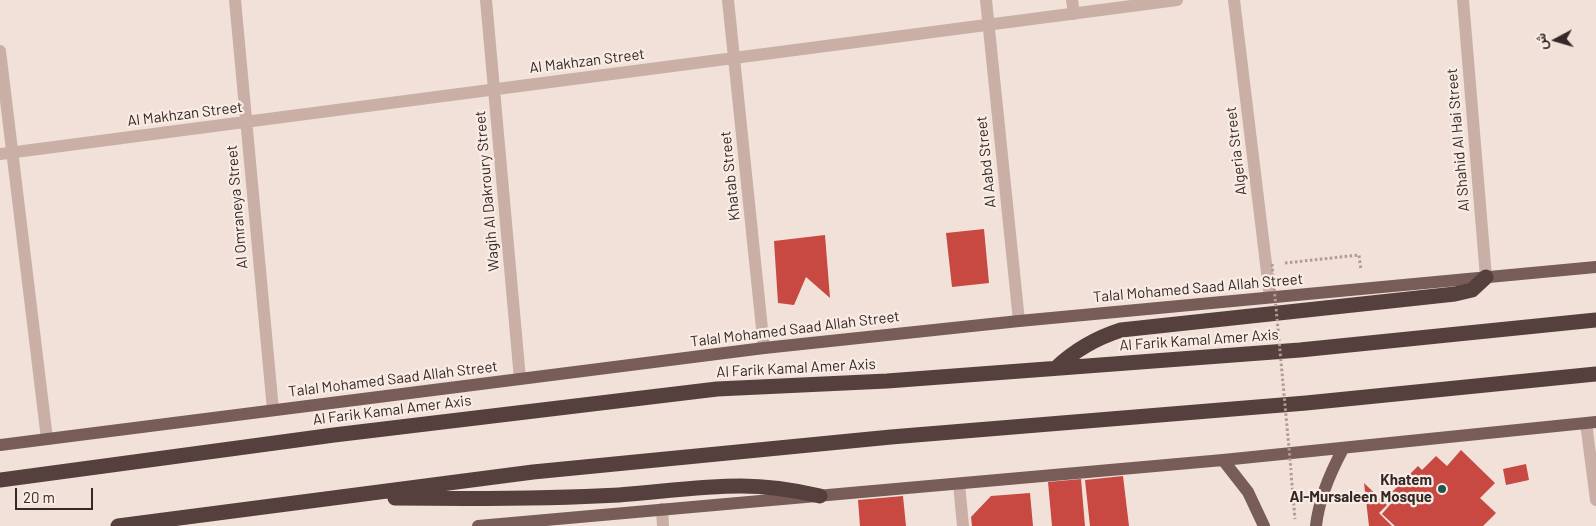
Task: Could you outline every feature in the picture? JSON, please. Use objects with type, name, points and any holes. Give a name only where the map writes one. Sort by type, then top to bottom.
[{"type":"highway","points":[[1056,368],[1080,348],[1121,330],[1464,293],[1472,290],[1486,277]]},
{"type":"highway","name":"Al Farik Kamal Amer Axis","points":[[0,480],[334,435],[717,389],[887,381],[1300,350],[1596,320]]},
{"type":"highway","points":[[118,526],[533,472],[890,437],[1306,403],[1596,374]]},
{"type":"highway","points":[[344,496],[454,499],[564,497],[740,486],[794,490],[820,496]]},
{"type":"main road","name":"Talal Mohamed Saad Allah Street","points":[[0,444],[764,348],[1019,321],[1596,267]]},
{"type":"main road","points":[[478,526],[1223,460],[1591,423]]},
{"type":"main road","points":[[1316,526],[1323,493],[1343,448]]},
{"type":"main road","points":[[1223,460],[1248,492],[1264,526]]},
{"type":"street","name":"Al Omraneya Street","points":[[235,0],[273,410]]},
{"type":"street","name":"Wagih Al Dakroury Street","points":[[486,0],[520,379]]},
{"type":"street","name":"Khatab Street","points":[[728,0],[764,348]]},
{"type":"street","name":"Al Aabd Street","points":[[986,0],[1019,321]]},
{"type":"street","points":[[1072,0],[1074,14]]},
{"type":"street","name":"Al Makhzan Street","points":[[6,154],[1177,0]]},
{"type":"street","name":"Algeria Street","points":[[1234,0],[1270,297]]},
{"type":"street","name":"Al Shahid Al Hai Street","points":[[1463,0],[1486,277]]},
{"type":"street","points":[[0,51],[6,154],[47,439]]},
{"type":"street","points":[[1591,423],[1596,500]]},
{"type":"street","points":[[959,484],[963,526]]},
{"type":"street","points":[[662,509],[663,526]]},
{"type":"path","points":[[1282,263],[1359,255]]},
{"type":"path","points":[[1272,264],[1296,526]]},
{"type":"building","points":[[984,229],[989,283],[952,287],[946,233]]},
{"type":"building","points":[[825,235],[830,298],[806,277],[794,305],[778,303],[774,241]]},
{"type":"building","name":"Khatem Al-Mursaleen Mosque","points":[[1461,450],[1495,483],[1480,498],[1496,513],[1483,526],[1395,526],[1382,514],[1394,500],[1389,495],[1418,466],[1422,470],[1436,456],[1447,466]]},
{"type":"building","points":[[1526,464],[1529,480],[1506,485],[1503,469]]},
{"type":"building","points":[[1123,476],[1129,526],[1090,526],[1085,480]]},
{"type":"building","points":[[1081,479],[1085,526],[1052,526],[1048,482]]},
{"type":"building","points":[[1364,483],[1387,505],[1379,513],[1392,526],[1369,526]]},
{"type":"building","points":[[1030,493],[1033,526],[972,526],[971,517],[991,496]]},
{"type":"building","points":[[903,496],[906,526],[860,526],[858,500]]},
{"type":"place","name":"Khatem Al-Mursaleen Mosque","points":[[1442,489]]}]
